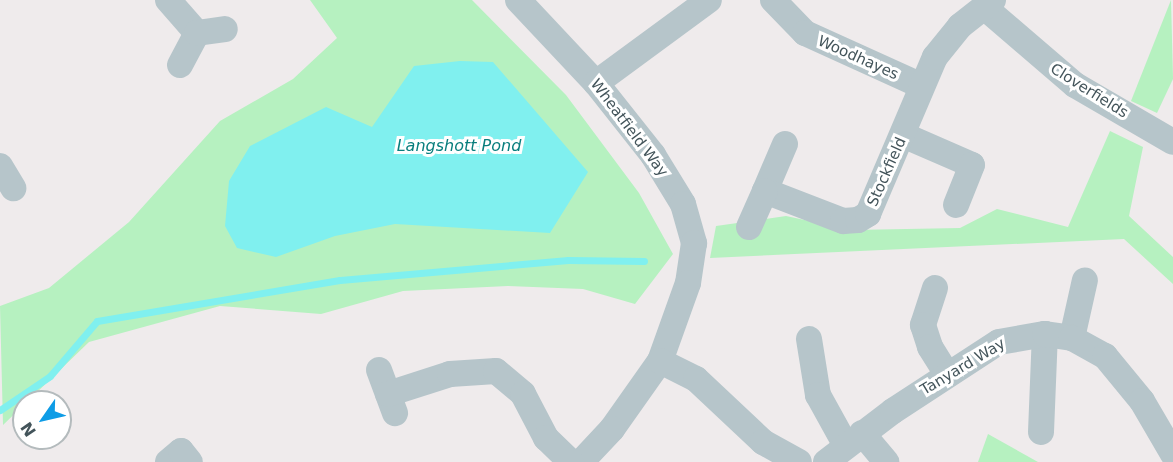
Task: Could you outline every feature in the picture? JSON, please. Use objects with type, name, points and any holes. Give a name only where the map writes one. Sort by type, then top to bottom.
[{"type":"street","points":[[168,0],[196,33]]},
{"type":"street","name":"Wheatfield Way","points":[[518,0],[596,83],[653,155],[683,204],[693,236],[688,283],[660,361],[612,429],[581,462]]},
{"type":"street","points":[[596,83],[709,0]]},
{"type":"street","name":"Woodhayes","points":[[772,0],[805,33],[922,86]]},
{"type":"street","name":"Stockfield","points":[[765,191],[843,221],[858,220],[868,214],[922,86],[947,41],[988,4]]},
{"type":"street","name":"Cloverfields","points":[[988,4],[1075,86],[1173,142]]},
{"type":"street","points":[[196,33],[225,29]]},
{"type":"street","points":[[180,66],[196,33]]},
{"type":"street","points":[[903,135],[972,165],[956,206]]},
{"type":"street","points":[[749,227],[785,144]]},
{"type":"street","points":[[0,166],[13,188]]},
{"type":"street","points":[[1072,338],[1085,280]]},
{"type":"street","points":[[935,288],[923,325],[930,347],[946,374]]},
{"type":"street","points":[[1041,432],[1045,334]]},
{"type":"street","name":"Tanyard Way","points":[[826,462],[854,438],[946,374],[999,342],[1045,334],[1072,338],[1105,356],[1122,371],[1173,454]]},
{"type":"street","points":[[809,339],[818,395],[854,438],[886,462]]},
{"type":"street","points":[[660,361],[696,379],[763,442],[799,462]]},
{"type":"street","points":[[387,392],[450,374],[496,371],[523,394],[546,438],[571,462]]},
{"type":"green space","points":[[310,0],[472,0],[566,95],[639,193],[673,254],[635,304],[583,289],[508,286],[403,291],[321,314],[220,306],[89,342],[39,390],[12,390],[12,416],[3,425],[0,306],[49,288],[129,222],[220,121],[293,79],[337,38]]},
{"type":"green space","points":[[1171,0],[1173,79],[1157,113],[1131,101]]},
{"type":"green space","points":[[1110,131],[1143,147],[1129,216],[1173,257],[1173,284],[1124,239],[710,258],[716,226],[786,216],[852,230],[960,228],[997,209],[1068,227]]},
{"type":"green space","points":[[988,434],[1038,462],[978,462]]},
{"type":"water","name":"Langshott Pond","points":[[460,61],[493,62],[588,172],[550,233],[395,224],[335,236],[276,257],[237,248],[225,226],[229,181],[250,146],[326,107],[372,127],[414,66]]},
{"type":"waterway","points":[[0,410],[50,376],[97,321],[340,280],[568,260],[644,261]]}]
